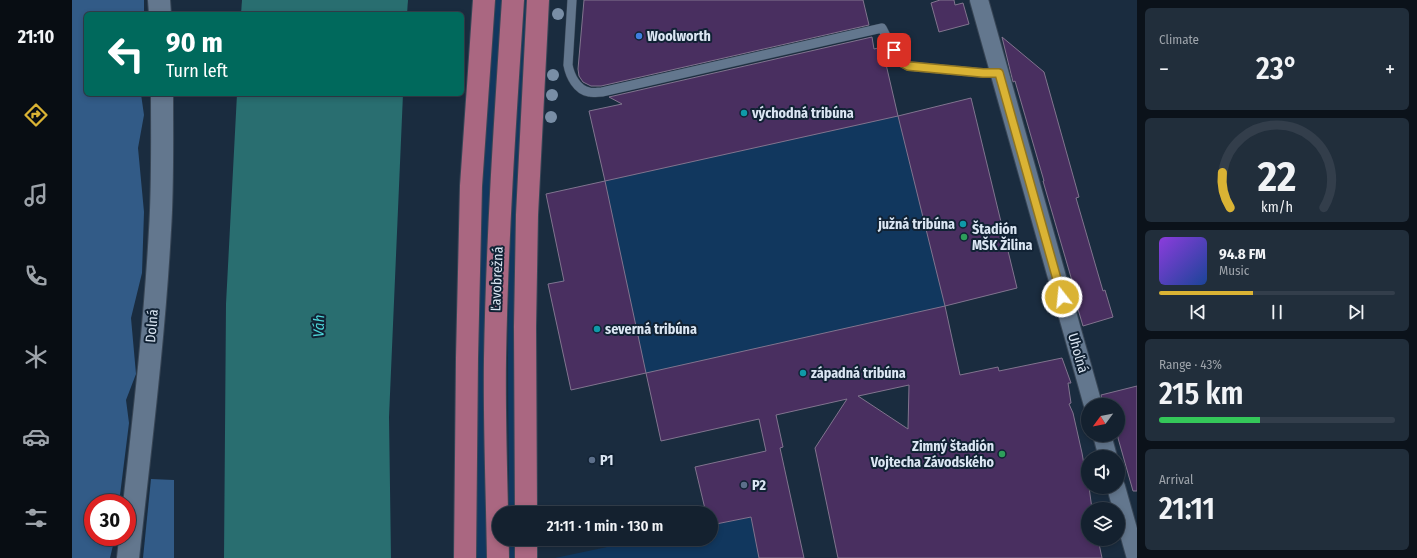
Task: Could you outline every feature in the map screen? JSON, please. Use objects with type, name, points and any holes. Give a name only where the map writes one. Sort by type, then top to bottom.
[{"type":"main road","points":[[159,0],[160,12]]},
{"type":"main road","name":"Ľavobrežná","points":[[465,558],[466,358],[471,194],[484,0]]},
{"type":"main road","name":"Ľavobrežná","points":[[498,558],[495,360],[500,186],[513,0]]},
{"type":"main road","points":[[526,506],[525,327],[527,215],[538,0]]},
{"type":"main road","name":"Dolná","points":[[128,558],[149,364],[160,230],[162,96]]},
{"type":"main road","points":[[526,546],[526,558]]},
{"type":"street","name":"Uhoľná","points":[[980,0],[999,73],[1091,398]]},
{"type":"street","points":[[1118,494],[1136,558]]},
{"type":"lane","points":[[572,0],[568,65],[569,74],[581,88],[588,92],[602,92],[882,28],[899,61],[908,66],[983,73],[999,73]]},
{"type":"shaded area","points":[[72,0],[144,0],[144,12],[84,12],[84,96],[141,96],[144,115],[138,148],[144,212],[142,273],[131,318],[136,374],[126,400],[129,423],[120,494],[84,494],[84,546],[113,546],[110,558],[72,558]]},
{"type":"shaded area","points":[[494,0],[502,0],[491,164],[486,299],[485,373],[487,558],[476,558],[477,342],[483,159]]},
{"type":"shaded area","points":[[525,0],[529,0],[516,506],[509,506],[508,314],[518,89]]},
{"type":"shaded area","name":"Štadión MŠK Žilina","points":[[882,47],[898,116],[971,98],[1017,288],[945,306],[960,373],[661,441],[646,373],[571,390],[548,284],[564,280],[546,194],[605,181],[589,111]]},
{"type":"shaded area","points":[[151,479],[174,480],[174,558],[143,558]]},
{"type":"shaded area","points":[[751,517],[759,558],[555,558],[612,546],[718,546],[718,524]]},
{"type":"shaded area","points":[[509,546],[516,546],[516,558],[510,558]]},
{"type":"water","points":[[242,0],[408,0],[407,12],[241,12]]},
{"type":"water","name":"Váh","points":[[237,96],[403,96],[389,417],[391,558],[224,558],[226,304]]},
{"type":"building","points":[[584,0],[863,0],[869,25],[601,86],[591,86],[583,82],[579,76],[578,69]]},
{"type":"building","points":[[940,0],[954,0],[955,5],[963,3],[969,24],[939,32],[931,3]]},
{"type":"building","name":"východná tribúna","points":[[872,37],[874,49],[882,47],[898,116],[605,181],[589,111],[622,104],[609,97]]},
{"type":"building","points":[[1002,37],[1044,72],[1079,197],[1076,198],[1103,291],[1105,290],[1113,317],[1083,326],[1075,299],[1077,298],[1015,81],[1013,82]]},
{"type":"building","name":"južná tribúna","points":[[971,98],[1017,288],[945,306],[898,116]]},
{"type":"building","name":"severná tribúna","points":[[605,181],[646,373],[571,390],[548,284],[564,281],[546,194]]},
{"type":"building","points":[[945,306],[960,375],[998,367],[999,371],[1062,358],[1071,383],[1068,383],[1071,403],[1069,404],[1073,413],[1081,450],[1081,494],[1090,494],[1091,502],[1081,502],[1081,546],[1099,546],[1102,558],[838,558],[815,448],[847,399],[776,415],[783,447],[780,448],[804,558],[759,558],[751,517],[718,524],[718,506],[704,506],[695,467],[766,451],[759,419],[661,441],[646,373]],"holes":[[[909,385],[908,429],[858,396]]]},
{"type":"building","points":[[1137,386],[1137,491],[1133,491],[1125,463],[1125,450],[1121,450],[1119,442],[1125,442],[1125,398],[1102,398],[1101,395]]},
{"type":"place","name":"Woolworth","points":[[639,36]]},
{"type":"place","name":"východná tribúna","points":[[744,113]]},
{"type":"place","name":"južná tribúna","points":[[963,224]]},
{"type":"place","name":"Štadión MŠK Žilina","points":[[964,237]]},
{"type":"place","name":"severná tribúna","points":[[597,329]]},
{"type":"place","name":"západná tribúna","points":[[803,373]]},
{"type":"place","name":"Zimný štadión Vojtecha Závodského","points":[[1002,454]]},
{"type":"place","name":"P1","points":[[592,460]]},
{"type":"place","name":"P2","points":[[744,485]]},
{"type":"route","points":[[894,50],[899,61],[908,66],[983,73],[999,73],[1062,297]]}]
